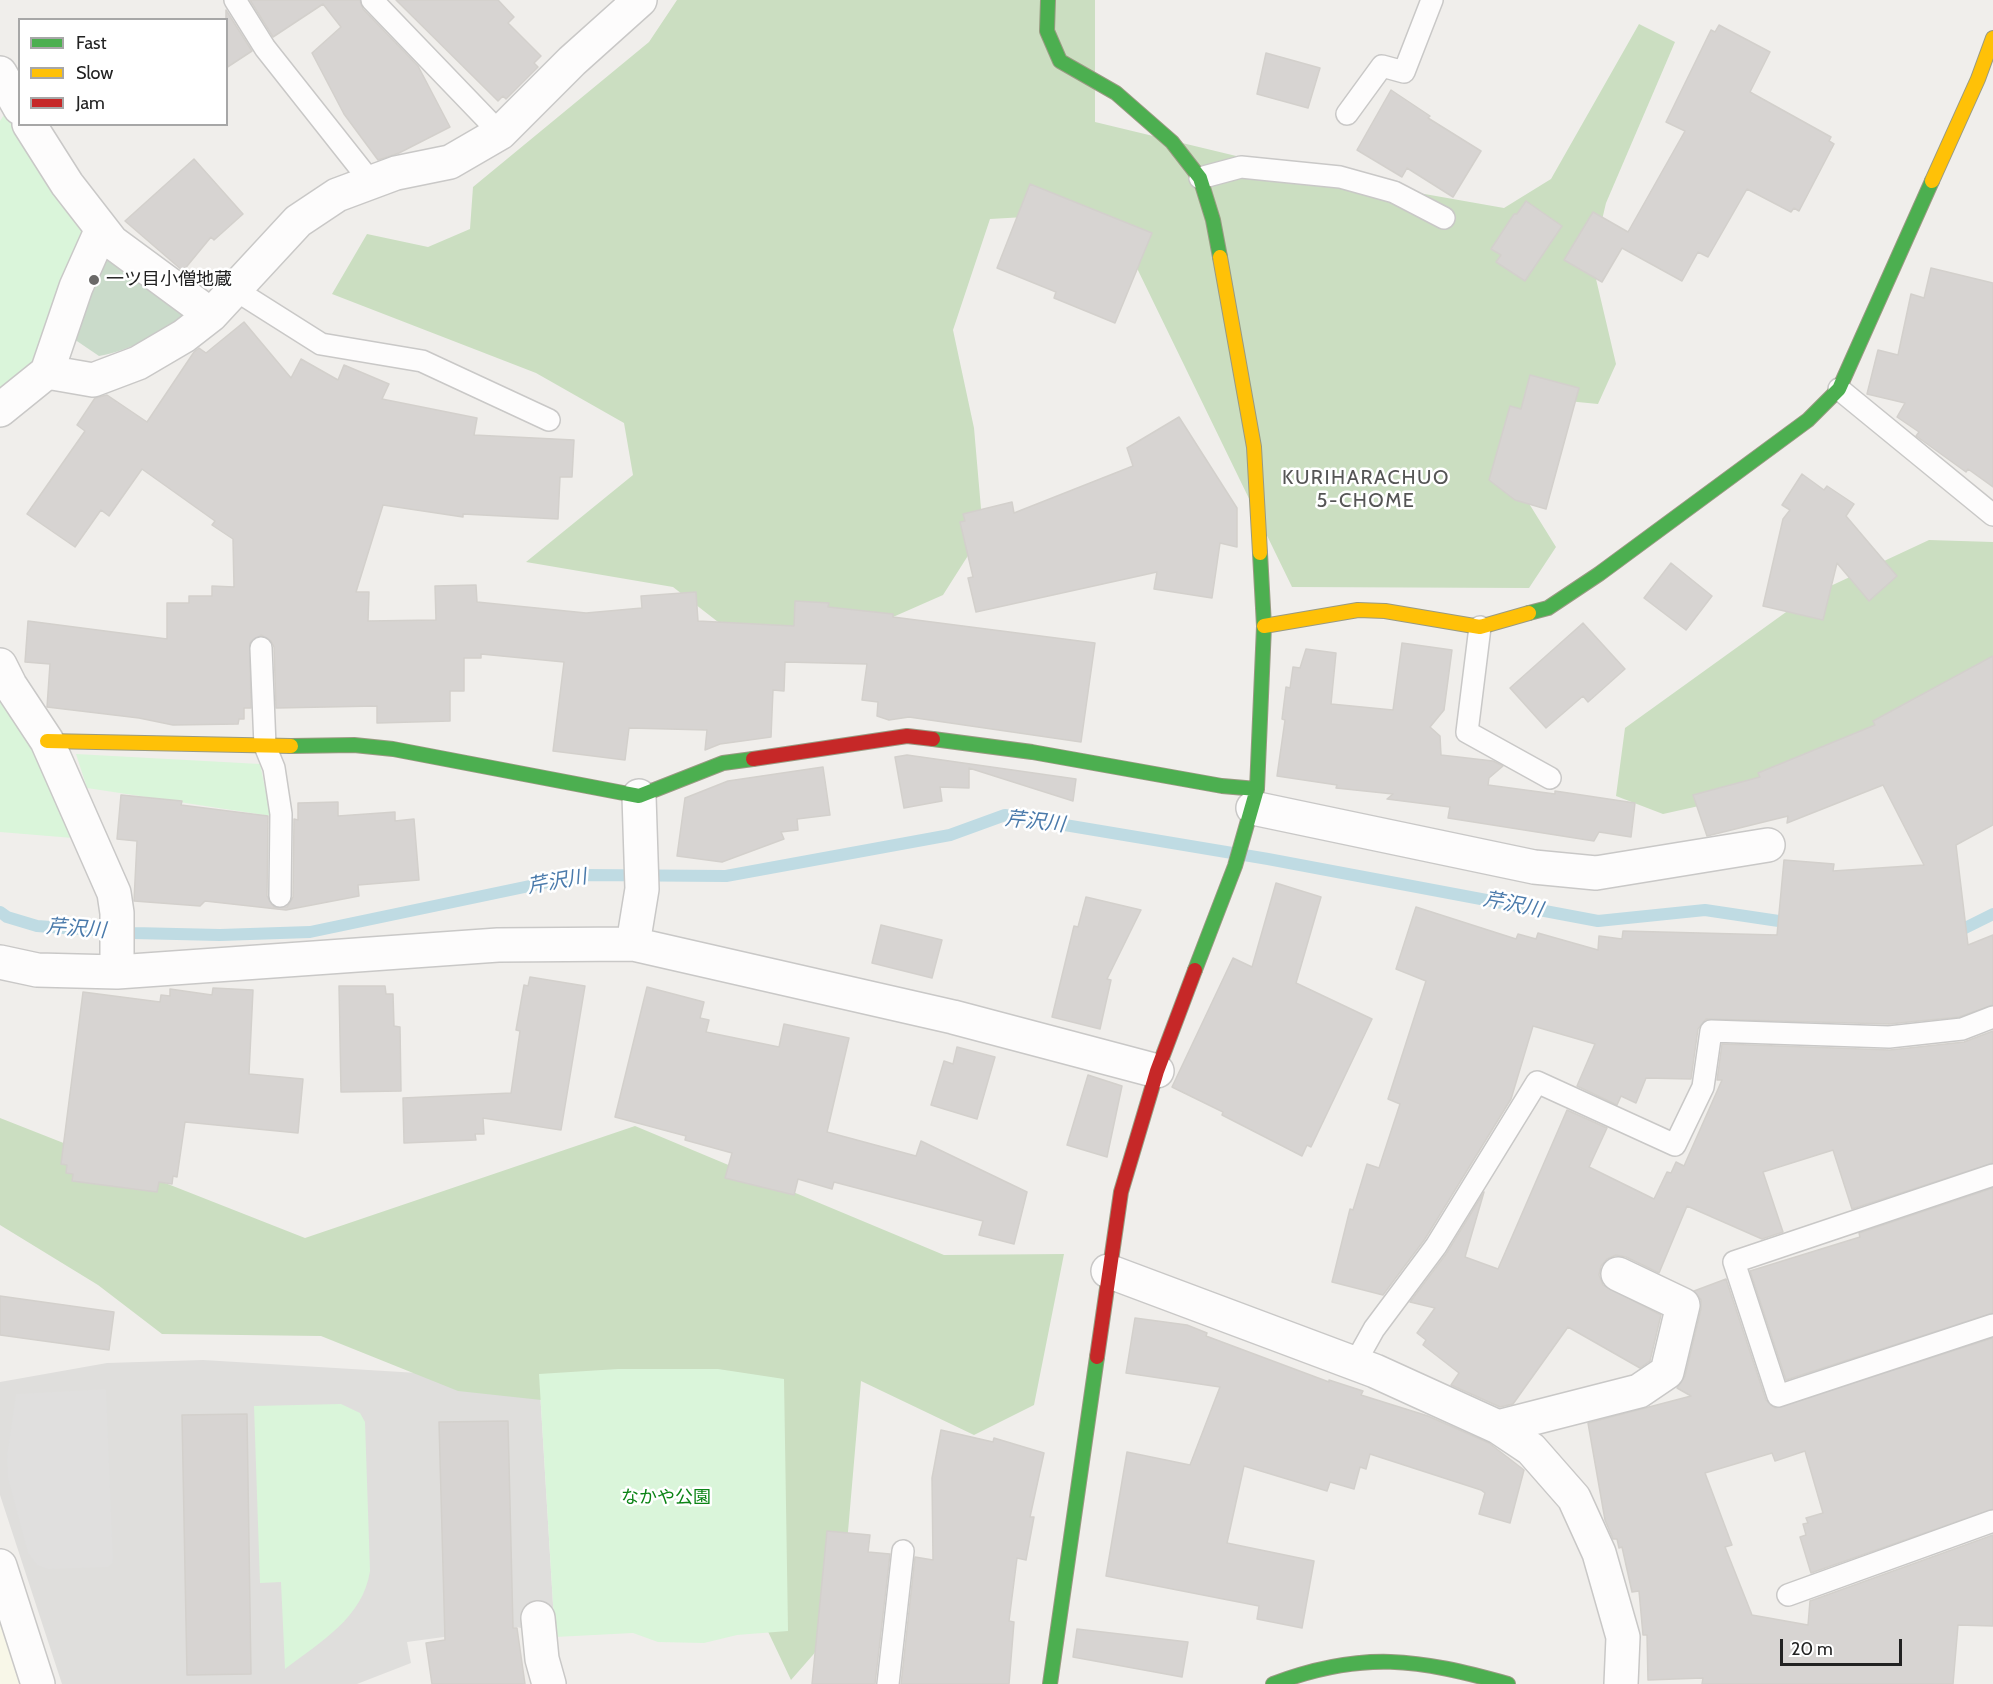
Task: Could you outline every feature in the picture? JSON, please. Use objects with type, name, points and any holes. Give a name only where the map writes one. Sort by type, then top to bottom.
[{"type":"street","points":[[47,372],[93,380],[138,363],[184,336],[211,315],[298,221],[337,195],[396,173],[450,162],[500,133],[572,61],[640,0]]},
{"type":"street","points":[[1048,0],[1047,32],[1060,61],[1116,93],[1172,142],[1200,178],[1213,219],[1254,447],[1264,626],[1252,810],[1235,866],[1157,1071],[1121,1192],[1050,1684]]},
{"type":"street","points":[[1264,626],[1358,610],[1385,611],[1480,627],[1548,608],[1808,420],[1839,389],[1978,79],[1993,38]]},
{"type":"street","points":[[0,72],[18,104]]},
{"type":"street","points":[[31,126],[52,162],[101,231],[112,242],[211,315]]},
{"type":"street","points":[[0,411],[47,372],[76,287],[101,231]]},
{"type":"street","points":[[0,665],[10,685],[47,741],[114,893],[117,913],[116,959]]},
{"type":"street","points":[[47,741],[265,746],[354,745],[393,748],[639,796],[723,763],[907,736],[1032,752],[1222,786],[1252,810],[1534,867],[1596,873],[1768,844]]},
{"type":"street","points":[[633,944],[641,873],[639,796]]},
{"type":"street","points":[[0,962],[37,970],[116,959],[498,945],[633,944],[953,1017],[1157,1071]]},
{"type":"street","points":[[1108,1271],[1355,1363],[1498,1427],[1531,1449],[1574,1498],[1599,1553],[1623,1637],[1620,1684]]},
{"type":"street","points":[[1498,1427],[1639,1391],[1667,1372],[1683,1305],[1618,1274]]},
{"type":"street","points":[[0,1566],[38,1684]]},
{"type":"street","points":[[538,1618],[542,1659],[549,1684]]},
{"type":"street","points":[[1273,1684],[1297,1674],[1341,1662],[1403,1659],[1508,1684]]},
{"type":"lane","points":[[235,0],[265,48],[371,182]]},
{"type":"lane","points":[[372,0],[500,133]]},
{"type":"lane","points":[[1347,114],[1382,66],[1404,72],[1431,0]]},
{"type":"lane","points":[[1200,178],[1241,167],[1340,177],[1395,192],[1444,218]]},
{"type":"lane","points":[[234,289],[321,344],[422,361],[549,420]]},
{"type":"lane","points":[[1839,389],[1993,515]]},
{"type":"lane","points":[[1480,627],[1467,732],[1550,778]]},
{"type":"lane","points":[[261,648],[265,746],[274,768],[281,814],[280,897]]},
{"type":"lane","points":[[1355,1363],[1374,1329],[1436,1246],[1538,1082],[1675,1145],[1703,1087],[1711,1031],[1889,1036],[1962,1029],[1993,1017]]},
{"type":"lane","points":[[1993,1174],[1734,1262],[1778,1396],[1993,1325]]},
{"type":"lane","points":[[1788,1595],[1993,1521]]},
{"type":"lane","points":[[888,1684],[903,1551]]},
{"type":"shaded area","points":[[203,1360],[418,1373],[539,1374],[555,1637],[517,1627],[407,1642],[411,1663],[357,1684],[62,1684],[0,1495],[0,1382],[107,1363]]},
{"type":"shaded area","points":[[106,1389],[113,1562],[108,1567],[48,1569],[37,1565],[28,1553],[8,1478],[7,1456],[16,1394]]},
{"type":"shaded area","points":[[0,1619],[19,1684],[0,1684]]},
{"type":"green space","points":[[677,0],[1095,0],[1095,122],[1311,174],[1504,208],[1551,179],[1639,24],[1675,42],[1606,203],[1592,262],[1616,364],[1598,404],[1537,398],[1502,460],[1556,547],[1529,588],[1292,587],[1133,260],[1060,215],[990,219],[953,330],[974,428],[983,532],[943,595],[843,639],[740,639],[673,587],[526,562],[633,475],[624,423],[536,373],[332,294],[367,234],[428,247],[470,229],[473,187],[649,42]]},
{"type":"green space","points":[[9,107],[18,121],[18,126],[21,126],[81,220],[81,251],[53,327],[0,422],[0,121]]},
{"type":"green space","points":[[104,251],[187,314],[134,345],[99,356],[68,335]]},
{"type":"green space","points":[[1929,540],[1993,542],[1993,705],[1838,775],[1663,814],[1616,796],[1625,728],[1807,597]]},
{"type":"green space","points":[[0,668],[73,838],[0,832]]},
{"type":"green space","points":[[76,754],[260,764],[271,816],[87,788]]},
{"type":"green space","points":[[0,1118],[305,1238],[635,1126],[944,1255],[1064,1254],[1034,1405],[974,1435],[861,1381],[840,1624],[791,1680],[743,1579],[690,1416],[458,1391],[321,1336],[162,1334],[98,1285],[0,1225]]},
{"type":"green space","name":"なかや公園","points":[[618,1369],[718,1369],[784,1379],[788,1631],[737,1635],[704,1643],[658,1642],[633,1633],[555,1637],[539,1374]]},
{"type":"green space","points":[[341,1404],[360,1413],[365,1422],[370,1571],[366,1588],[349,1616],[325,1639],[285,1669],[281,1582],[260,1583],[254,1406]]},
{"type":"building","points":[[250,0],[360,0],[363,9],[418,66],[450,127],[399,153],[378,160],[344,114],[312,53],[341,27],[323,4],[273,37]]},
{"type":"building","points":[[396,0],[498,0],[514,17],[508,23],[541,56],[534,63],[538,67],[506,99],[503,96],[498,101]]},
{"type":"building","points":[[226,10],[252,51],[228,67],[228,18],[226,18]]},
{"type":"building","points":[[1719,25],[1770,52],[1750,92],[1831,137],[1829,141],[1834,144],[1799,211],[1794,208],[1791,212],[1747,189],[1708,257],[1698,252],[1682,281],[1622,248],[1602,282],[1564,260],[1593,212],[1628,232],[1685,131],[1666,122],[1711,30],[1715,32]]},
{"type":"building","points":[[1266,53],[1320,68],[1308,108],[1257,94]]},
{"type":"building","points":[[1391,90],[1430,116],[1428,118],[1481,151],[1453,197],[1407,168],[1402,177],[1357,150]]},
{"type":"building","points":[[194,159],[243,214],[214,240],[211,237],[183,271],[125,221]]},
{"type":"building","points":[[1030,184],[1152,233],[1115,323],[1054,298],[1056,292],[997,268]]},
{"type":"building","points":[[1526,201],[1562,226],[1525,281],[1496,262],[1501,255],[1491,249],[1514,214],[1517,214]]},
{"type":"building","points":[[1931,268],[1993,283],[1993,487],[1968,469],[1966,472],[1916,436],[1919,432],[1897,417],[1905,403],[1867,394],[1878,350],[1898,355],[1911,294],[1924,298]]},
{"type":"building","points":[[244,322],[291,378],[301,359],[338,380],[344,365],[389,384],[382,399],[477,418],[474,435],[574,440],[572,477],[560,477],[558,519],[463,514],[463,517],[383,505],[356,592],[369,592],[368,621],[436,620],[435,586],[476,585],[477,602],[586,613],[642,608],[641,596],[696,592],[698,621],[794,626],[795,601],[829,603],[828,607],[893,614],[893,617],[1095,643],[1081,742],[909,717],[889,720],[877,716],[878,702],[862,700],[867,664],[785,662],[784,691],[773,690],[771,737],[720,744],[705,750],[707,730],[629,728],[625,760],[553,751],[564,662],[481,654],[481,658],[464,658],[464,691],[450,691],[450,721],[377,723],[377,706],[276,708],[274,647],[271,641],[261,635],[250,643],[251,708],[244,708],[244,719],[239,719],[238,724],[173,725],[139,718],[47,707],[50,664],[25,662],[28,621],[167,639],[167,603],[189,603],[189,596],[212,596],[212,586],[234,587],[233,539],[212,525],[215,521],[142,469],[109,516],[101,510],[75,547],[27,514],[85,431],[77,425],[95,398],[107,395],[147,422],[194,352],[199,348],[206,353]]},
{"type":"building","points":[[1530,375],[1579,388],[1546,509],[1515,500],[1489,480],[1510,406],[1521,409]]},
{"type":"building","points":[[1179,417],[1237,508],[1237,547],[1220,543],[1212,598],[1154,589],[1157,572],[976,612],[968,578],[973,577],[960,522],[965,521],[963,514],[1012,502],[1014,513],[1133,466],[1127,448]]},
{"type":"building","points":[[1802,474],[1824,490],[1827,486],[1854,504],[1846,516],[1897,576],[1869,601],[1837,563],[1823,620],[1763,606],[1783,519],[1790,510],[1782,505]]},
{"type":"building","points":[[1671,563],[1712,596],[1686,630],[1644,598]]},
{"type":"building","points":[[1583,623],[1625,669],[1588,702],[1583,696],[1546,728],[1510,688]]},
{"type":"building","points":[[1402,643],[1452,650],[1444,710],[1430,727],[1440,736],[1441,755],[1493,761],[1503,766],[1489,778],[1488,785],[1555,794],[1555,791],[1635,803],[1631,837],[1599,832],[1594,841],[1448,818],[1450,807],[1387,799],[1393,794],[1336,788],[1337,785],[1277,776],[1285,720],[1282,719],[1286,687],[1290,688],[1293,667],[1300,668],[1306,649],[1336,653],[1331,704],[1393,710]]},
{"type":"building","points":[[1993,656],[1993,825],[1956,845],[1968,945],[1993,935],[1993,1005],[1959,1017],[1889,1024],[1706,1019],[1698,1029],[1691,1079],[1646,1078],[1636,1103],[1621,1096],[1617,1105],[1577,1086],[1595,1044],[1533,1026],[1511,1099],[1425,1239],[1383,1295],[1332,1282],[1350,1209],[1353,1210],[1367,1164],[1379,1168],[1400,1104],[1388,1099],[1426,981],[1396,969],[1416,907],[1516,939],[1518,934],[1536,939],[1538,933],[1598,950],[1599,936],[1622,939],[1623,931],[1777,935],[1784,860],[1834,864],[1833,871],[1924,865],[1883,785],[1787,823],[1788,816],[1707,836],[1693,795],[1760,777],[1758,773],[1875,725],[1873,721]]},
{"type":"building","points":[[907,755],[1076,779],[1073,801],[969,768],[969,788],[940,787],[942,801],[904,808],[895,757]]},
{"type":"building","points":[[823,767],[830,815],[797,819],[798,830],[781,832],[784,839],[722,862],[677,856],[685,798],[728,781]]},
{"type":"building","points":[[121,795],[182,801],[181,805],[268,816],[267,896],[274,907],[287,907],[293,897],[294,819],[298,820],[298,803],[338,802],[338,816],[395,812],[395,821],[414,819],[419,880],[358,885],[359,896],[286,910],[205,901],[200,906],[134,901],[137,841],[117,839]]},
{"type":"building","points":[[1276,883],[1321,897],[1296,983],[1372,1019],[1311,1147],[1307,1145],[1302,1156],[1222,1115],[1223,1112],[1172,1087],[1233,958],[1252,967]]},
{"type":"building","points":[[1086,897],[1141,910],[1107,979],[1111,980],[1100,1029],[1052,1017],[1074,926],[1078,927]]},
{"type":"building","points":[[881,925],[942,940],[932,978],[872,963]]},
{"type":"building","points":[[530,977],[585,986],[561,1130],[483,1118],[484,1134],[475,1134],[476,1140],[404,1143],[403,1098],[511,1093],[520,1031],[516,1030],[524,985],[528,986]]},
{"type":"building","points":[[339,986],[385,986],[386,994],[393,994],[394,1026],[400,1027],[401,1091],[341,1092]]},
{"type":"building","points":[[647,987],[704,1002],[700,1018],[709,1020],[706,1032],[779,1047],[784,1024],[849,1038],[827,1132],[916,1156],[921,1141],[1027,1192],[1014,1244],[979,1235],[983,1221],[834,1182],[832,1189],[798,1179],[794,1195],[725,1178],[732,1153],[685,1140],[686,1136],[615,1117]]},
{"type":"building","points":[[213,988],[253,990],[249,1074],[303,1079],[298,1133],[185,1122],[177,1177],[173,1176],[172,1184],[159,1182],[157,1192],[72,1181],[73,1174],[66,1173],[67,1165],[61,1164],[83,992],[160,1002],[161,995],[170,996],[170,989],[212,995]]},
{"type":"building","points":[[1993,1031],[1993,1163],[1852,1209],[1833,1150],[1763,1172],[1783,1232],[1762,1239],[1687,1206],[1659,1273],[1626,1257],[1616,1255],[1607,1259],[1601,1266],[1599,1275],[1603,1285],[1661,1315],[1650,1361],[1640,1368],[1568,1327],[1513,1404],[1500,1407],[1451,1385],[1459,1373],[1423,1345],[1426,1340],[1417,1333],[1435,1308],[1410,1302],[1446,1254],[1484,1192],[1465,1257],[1498,1269],[1567,1110],[1607,1128],[1589,1167],[1654,1199],[1667,1172],[1671,1173],[1676,1162],[1684,1166],[1722,1080],[1717,1080],[1722,1044],[1890,1050],[1964,1042]]},
{"type":"building","points":[[957,1047],[995,1057],[977,1119],[931,1105],[944,1061],[953,1064]]},
{"type":"building","points":[[1088,1075],[1122,1086],[1107,1157],[1067,1145]]},
{"type":"building","points":[[1993,1188],[1993,1313],[1786,1380],[1750,1271],[1860,1237],[1859,1233]]},
{"type":"building","points":[[1726,1279],[1766,1400],[1775,1408],[1993,1338],[1993,1509],[1811,1573],[1800,1537],[1806,1535],[1803,1524],[1808,1523],[1806,1518],[1823,1513],[1805,1451],[1775,1461],[1772,1453],[1705,1473],[1732,1545],[1725,1547],[1752,1615],[1808,1625],[1810,1601],[1993,1535],[1993,1626],[1958,1625],[1953,1684],[1702,1684],[1703,1678],[1648,1680],[1647,1635],[1643,1635],[1639,1591],[1632,1592],[1622,1547],[1619,1548],[1617,1539],[1613,1539],[1605,1520],[1588,1423],[1691,1396],[1677,1388],[1685,1376],[1701,1309],[1701,1300],[1694,1291]]},
{"type":"building","points":[[0,1296],[114,1312],[109,1350],[0,1335]]},
{"type":"building","points":[[1135,1318],[1187,1325],[1207,1333],[1206,1336],[1329,1382],[1329,1380],[1363,1391],[1361,1395],[1428,1416],[1489,1443],[1524,1470],[1510,1523],[1479,1514],[1485,1493],[1481,1490],[1370,1454],[1366,1469],[1360,1467],[1354,1489],[1330,1482],[1327,1491],[1244,1466],[1227,1543],[1314,1561],[1302,1628],[1257,1619],[1259,1606],[1106,1576],[1127,1452],[1190,1465],[1220,1387],[1126,1373]]},
{"type":"building","points":[[247,1414],[251,1674],[187,1675],[182,1415]]},
{"type":"building","points":[[508,1421],[513,1628],[517,1628],[525,1684],[432,1684],[426,1643],[445,1640],[439,1422]]},
{"type":"building","points":[[941,1430],[993,1442],[994,1438],[1044,1453],[1030,1517],[1034,1517],[1026,1560],[1017,1558],[1009,1621],[1014,1622],[1009,1684],[901,1684],[915,1557],[933,1560],[932,1478]]},
{"type":"building","points":[[827,1531],[870,1535],[868,1552],[890,1554],[875,1684],[812,1684]]},
{"type":"building","points":[[1077,1629],[1188,1642],[1182,1677],[1073,1657]]},
{"type":"waterway","name":"芹沢川","points":[[0,912],[7,917],[37,926],[133,933],[220,935],[310,932],[582,875],[726,876],[950,835],[1005,815],[1268,859],[1598,921],[1705,910],[1792,923]]},
{"type":"waterway","name":"芹沢川","points":[[1951,935],[1993,914]]},
{"type":"traffic: fast","points":[[1048,0],[1047,31],[1060,61],[1116,93],[1172,142],[1200,178],[1213,220],[1220,257]]},
{"type":"traffic: fast","points":[[1529,613],[1548,608],[1599,574],[1808,420],[1839,389],[1932,181]]},
{"type":"traffic: fast","points":[[1195,970],[1235,866],[1257,789],[1264,626],[1260,553]]},
{"type":"traffic: fast","points":[[933,739],[1032,752],[1222,786],[1257,789]]},
{"type":"traffic: fast","points":[[291,746],[354,745],[393,749],[639,796],[723,763],[753,759]]},
{"type":"traffic: fast","points":[[1050,1684],[1097,1357]]},
{"type":"traffic: fast","points":[[1273,1684],[1305,1673],[1363,1662],[1418,1664],[1476,1675],[1508,1684]]},
{"type":"traffic: slow","points":[[1932,181],[1978,79],[1993,38]]},
{"type":"traffic: slow","points":[[1220,257],[1254,447],[1260,553]]},
{"type":"traffic: slow","points":[[1264,626],[1358,610],[1385,611],[1480,627],[1529,613]]},
{"type":"traffic: slow","points":[[47,741],[291,746]]},
{"type":"traffic: jam","points":[[753,759],[907,736],[933,739]]},
{"type":"traffic: jam","points":[[1097,1357],[1121,1192],[1157,1071],[1195,970]]},
{"type":"place","name":"一ツ目小僧地蔵","points":[[94,280]]},
{"type":"district","name":"KURIHARACHUO 5-CHOME","points":[[1366,490]]}]
